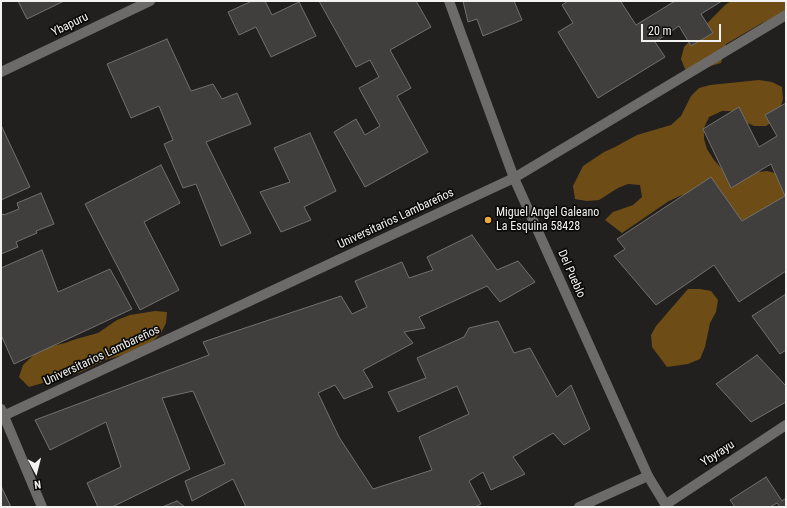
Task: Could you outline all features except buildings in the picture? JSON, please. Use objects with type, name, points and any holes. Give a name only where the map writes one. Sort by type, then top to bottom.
[{"type":"street","name":"Ybapuru","points":[[1,72],[150,1]]},
{"type":"street","name":"Del Pueblo","points":[[449,1],[514,178],[648,476],[666,506]]},
{"type":"street","name":"Universitarios Lambareños","points":[[2,414],[514,178],[786,15]]},
{"type":"street","points":[[2,414],[42,507]]},
{"type":"street","name":"Ybyrayu","points":[[666,506],[786,425]]},
{"type":"street","points":[[579,507],[648,476]]},
{"type":"shaded area","points":[[731,1],[786,1],[786,13],[762,23],[726,44],[721,63],[697,70],[685,69],[681,59],[684,47],[725,5]]},
{"type":"shaded area","points":[[759,80],[772,82],[782,87],[783,99],[775,120],[766,126],[754,126],[743,121],[733,111],[722,111],[709,117],[704,128],[704,139],[707,149],[714,160],[721,168],[732,175],[767,171],[779,174],[786,185],[786,206],[749,221],[737,219],[693,195],[682,195],[669,201],[622,233],[605,220],[613,212],[633,205],[642,197],[640,185],[628,184],[618,188],[599,200],[587,201],[575,199],[573,186],[583,166],[604,152],[637,135],[671,125],[681,116],[691,96],[699,88],[710,85]]},
{"type":"shaded area","points":[[688,289],[711,291],[718,300],[716,312],[710,323],[705,347],[700,359],[688,364],[667,367],[652,347],[651,335],[656,326]]},
{"type":"shaded area","points":[[155,311],[167,312],[166,323],[161,333],[152,342],[130,353],[105,360],[81,372],[29,387],[19,377],[23,365],[40,349],[98,333],[117,320],[130,315]]},
{"type":"place","name":"Miguel Angel Galeano La Esquina 58428","points":[[488,220]]}]
